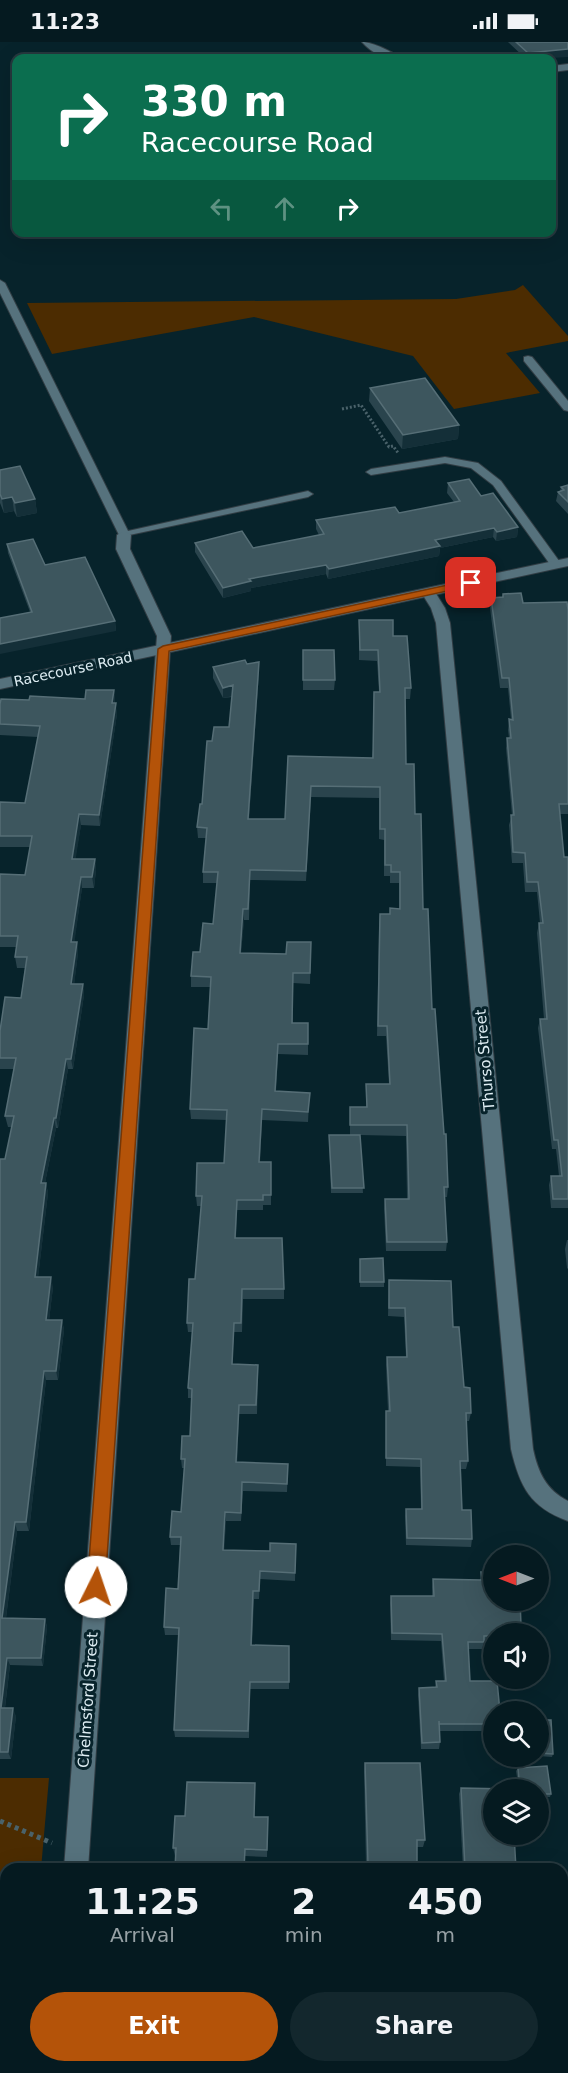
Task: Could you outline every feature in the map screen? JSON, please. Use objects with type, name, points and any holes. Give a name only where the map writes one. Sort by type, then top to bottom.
[{"type":"street","points":[[367,42],[385,54]]},
{"type":"street","name":"Chelmsford Street","points":[[76,1863],[164,636],[123,549],[124,535]]},
{"type":"street","name":"Racecourse Road","points":[[0,684],[562,563]]},
{"type":"street","name":"Thurso Street","points":[[428,592],[438,608],[443,623],[522,1449],[525,1465],[538,1492],[546,1502],[568,1511]]},
{"type":"lane","points":[[0,283],[124,535],[308,494]]},
{"type":"lane","points":[[528,359],[567,406]]},
{"type":"lane","points":[[371,472],[439,460],[460,461],[474,465],[497,483],[562,563]]},
{"type":"path","points":[[342,409],[361,405],[389,447],[393,446],[403,460]]},
{"type":"path","points":[[0,1821],[52,1843]]},
{"type":"shaded area","points":[[523,285],[568,336],[568,341],[506,353],[540,393],[454,409],[413,356],[254,317],[52,354],[27,303],[456,299],[515,290]]},
{"type":"shaded area","points":[[0,1778],[49,1778],[42,1863],[0,1863]]},
{"type":"building","points":[[516,42],[568,42],[568,49],[528,53]]},
{"type":"building","points":[[425,378],[459,425],[403,435],[370,388]]},
{"type":"building","points":[[20,466],[35,499],[15,503],[12,497],[2,499],[0,470]]},
{"type":"building","points":[[469,479],[481,496],[493,493],[518,527],[497,532],[494,528],[435,540],[440,546],[329,569],[326,565],[249,579],[251,581],[223,588],[195,543],[242,531],[253,548],[324,534],[316,520],[395,507],[399,513],[460,501],[448,483]]},
{"type":"building","points":[[568,485],[568,502],[558,492],[564,490],[561,487]]},
{"type":"building","points":[[33,539],[45,565],[85,557],[115,621],[0,644],[0,618],[32,612],[7,544]]},
{"type":"building","points":[[521,593],[523,603],[567,602],[568,610],[568,804],[559,804],[564,857],[568,857],[568,1199],[553,1199],[551,1176],[562,1176],[558,1140],[554,1140],[540,1019],[547,1019],[539,923],[543,923],[538,882],[527,882],[525,853],[513,852],[511,815],[514,815],[507,738],[511,738],[509,719],[513,720],[509,678],[502,678],[491,598],[503,597],[503,594]]},
{"type":"building","points":[[359,620],[393,620],[393,636],[407,636],[411,688],[405,688],[406,764],[414,764],[415,814],[421,814],[423,909],[428,909],[432,1009],[435,1009],[444,1134],[446,1134],[448,1187],[444,1187],[447,1242],[387,1242],[385,1199],[409,1199],[407,1125],[350,1125],[350,1107],[367,1107],[366,1084],[390,1084],[387,1026],[378,1026],[380,914],[390,914],[390,908],[400,909],[400,872],[391,872],[391,865],[385,865],[385,829],[380,829],[380,787],[311,786],[306,871],[250,870],[248,909],[243,909],[240,953],[286,954],[287,942],[311,942],[310,973],[293,973],[292,1023],[308,1023],[308,1044],[278,1044],[275,1091],[310,1093],[308,1112],[262,1109],[259,1162],[271,1162],[271,1195],[263,1195],[263,1200],[237,1200],[235,1238],[282,1238],[284,1289],[242,1289],[241,1323],[234,1323],[232,1364],[258,1365],[256,1405],[239,1405],[236,1462],[288,1464],[287,1484],[242,1482],[241,1513],[225,1512],[223,1550],[270,1551],[270,1543],[296,1544],[295,1573],[260,1571],[259,1591],[253,1591],[251,1645],[289,1646],[289,1682],[250,1682],[248,1731],[174,1730],[179,1628],[164,1627],[166,1588],[178,1589],[181,1537],[170,1537],[172,1511],[181,1512],[185,1459],[181,1459],[182,1436],[190,1436],[192,1389],[188,1388],[193,1323],[187,1323],[189,1279],[195,1279],[202,1196],[196,1196],[197,1163],[224,1163],[227,1110],[190,1109],[194,1028],[208,1029],[211,977],[191,976],[193,952],[200,952],[203,923],[213,924],[218,872],[203,872],[207,828],[197,827],[200,804],[202,804],[207,741],[212,741],[214,727],[229,727],[233,685],[223,688],[213,667],[245,660],[247,664],[259,662],[248,819],[285,819],[288,756],[373,758],[374,692],[380,692],[378,650],[360,650]]},
{"type":"building","points":[[303,650],[334,650],[335,680],[303,680]]},
{"type":"building","points":[[86,690],[114,690],[112,703],[116,703],[99,815],[79,814],[72,859],[95,859],[92,877],[81,877],[71,942],[77,942],[71,984],[83,984],[71,1059],[66,1059],[56,1118],[54,1118],[41,1183],[46,1183],[35,1277],[51,1277],[46,1320],[62,1320],[56,1371],[44,1371],[26,1522],[15,1522],[2,1618],[45,1619],[41,1658],[7,1658],[1,1708],[13,1708],[8,1752],[0,1752],[0,1159],[5,1159],[14,1116],[5,1116],[16,1058],[0,1058],[0,1031],[5,997],[21,998],[27,957],[15,957],[18,936],[0,936],[0,874],[25,875],[32,836],[0,836],[0,802],[25,803],[40,726],[0,724],[0,704],[1,699],[29,700],[30,696],[85,699]]},
{"type":"building","points":[[329,1135],[360,1135],[364,1188],[332,1188]]},
{"type":"building","points":[[383,1258],[384,1282],[360,1282],[360,1259]]},
{"type":"building","points":[[389,1280],[451,1281],[453,1327],[459,1327],[464,1387],[470,1388],[471,1413],[466,1413],[468,1461],[460,1461],[462,1510],[471,1510],[472,1539],[407,1538],[406,1509],[422,1509],[421,1459],[386,1458],[386,1411],[390,1411],[387,1357],[407,1357],[405,1308],[389,1308]]},
{"type":"building","points":[[481,1572],[483,1572],[483,1611],[520,1611],[521,1623],[483,1623],[483,1642],[468,1642],[470,1681],[483,1681],[483,1689],[498,1689],[499,1701],[483,1701],[483,1724],[439,1724],[440,1742],[422,1743],[419,1688],[437,1687],[436,1681],[446,1681],[442,1634],[392,1633],[391,1596],[434,1596],[433,1579],[482,1580]]},
{"type":"building","points":[[549,1720],[551,1720],[553,1754],[549,1754]]},
{"type":"building","points":[[365,1763],[420,1763],[425,1840],[417,1840],[417,1863],[368,1863]]},
{"type":"building","points":[[547,1767],[549,1779],[519,1779],[518,1768]]},
{"type":"building","points":[[187,1782],[255,1783],[254,1817],[268,1817],[267,1850],[245,1849],[244,1863],[175,1863],[176,1848],[173,1848],[175,1816],[185,1816]]},
{"type":"building","points":[[461,1788],[483,1788],[483,1845],[515,1845],[516,1863],[465,1863]]},
{"type":"route","points":[[96,1587],[163,649],[471,583]]}]
